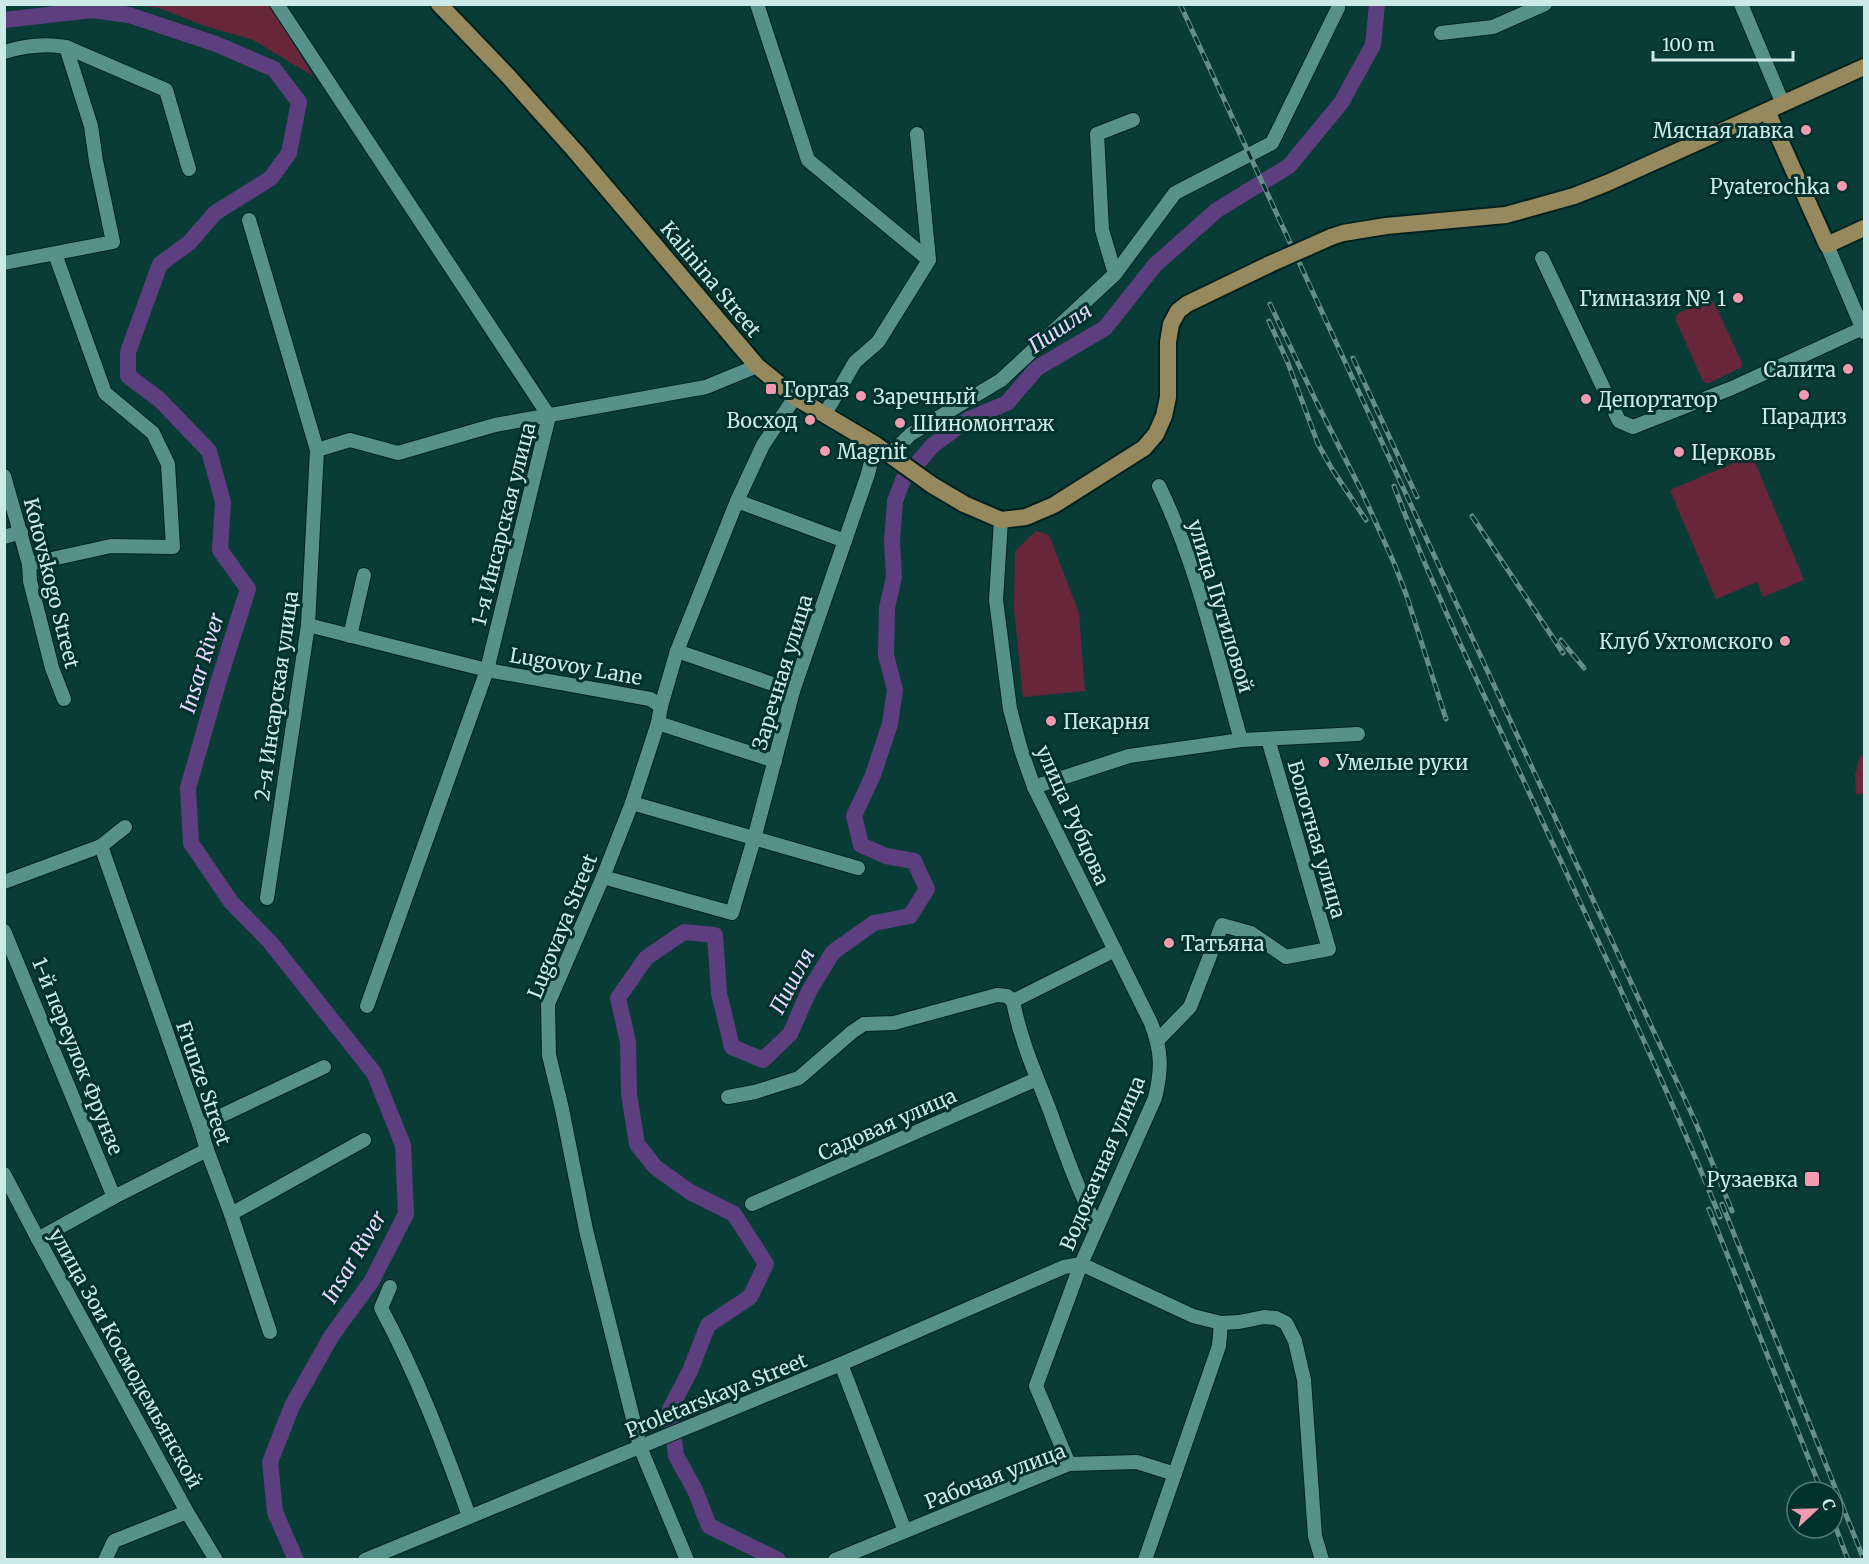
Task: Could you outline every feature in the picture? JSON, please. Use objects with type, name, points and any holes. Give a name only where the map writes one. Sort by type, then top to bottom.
[{"type":"main road","name":"Kalinina Street","points":[[439,4],[576,152],[757,366],[795,397],[888,454],[932,485],[964,504],[1001,520]]},
{"type":"main road","points":[[1001,520],[1026,517],[1054,505],[1144,448],[1156,434],[1164,416],[1168,397],[1168,342],[1178,311],[1187,304],[1270,264],[1343,233],[1386,226],[1506,215],[1574,196],[1864,67]]},
{"type":"main road","points":[[1767,111],[1827,245],[1864,228]]},
{"type":"street","name":"1-я Инсарская улица","points":[[277,4],[549,416],[487,670],[367,1005]]},
{"type":"street","points":[[757,4],[808,160],[929,260]]},
{"type":"street","points":[[1741,4],[1783,104]]},
{"type":"street","points":[[1441,33],[1493,27],[1545,5]]},
{"type":"street","points":[[888,454],[911,434],[1000,380],[1115,274],[1175,193],[1272,142],[1338,6]]},
{"type":"street","points":[[4,52],[49,44],[66,47],[166,90],[189,169]]},
{"type":"street","points":[[4,263],[113,242],[91,126],[66,47]]},
{"type":"street","points":[[1115,274],[1102,231],[1097,134],[1133,120]]},
{"type":"street","points":[[825,414],[855,362],[878,342],[929,260],[916,134]]},
{"type":"street","name":"2-я Инсарская улица","points":[[249,220],[316,450],[308,625],[267,897]]},
{"type":"street","points":[[1542,258],[1619,421],[1633,427],[1732,388],[1864,330],[1827,245]]},
{"type":"street","points":[[29,564],[111,546],[173,547],[168,464],[153,433],[105,393],[55,254]]},
{"type":"street","points":[[316,450],[350,440],[398,453],[495,425],[706,387],[757,366]]},
{"type":"street","name":"Lugovaya Street","points":[[687,1560],[640,1447],[586,1230],[549,1055],[548,1004],[632,803],[658,723],[677,651],[737,501],[762,444],[795,397]]},
{"type":"street","name":"Заречная улица","points":[[603,877],[732,913],[793,691],[845,542],[888,454]]},
{"type":"street","name":"Kotovskogo Street","points":[[4,476],[29,564],[30,581],[52,668],[64,699]]},
{"type":"street","name":"улица Путиловой","points":[[1159,486],[1174,518],[1195,581],[1241,740]]},
{"type":"street","points":[[737,501],[845,542]]},
{"type":"street","name":"улица Рубцова","points":[[1001,520],[996,600],[1010,709],[1021,750],[1034,787],[1158,1040]]},
{"type":"street","points":[[4,537],[21,532]]},
{"type":"street","points":[[350,636],[364,574]]},
{"type":"street","name":"Lugovoy Lane","points":[[308,625],[487,670],[650,699],[661,706]]},
{"type":"street","points":[[677,651],[793,691]]},
{"type":"street","points":[[658,723],[775,761]]},
{"type":"street","points":[[1034,787],[1130,756],[1241,740],[1358,734]]},
{"type":"street","name":"Болотная улица","points":[[1158,1040],[1190,1007],[1222,925],[1251,933],[1286,957],[1329,950],[1268,739]]},
{"type":"street","points":[[632,803],[858,868]]},
{"type":"street","points":[[4,882],[100,846],[125,827]]},
{"type":"street","name":"Frunze Street","points":[[100,846],[231,1214],[270,1332]]},
{"type":"street","name":"1-й переулок Фрунзе","points":[[4,931],[114,1197]]},
{"type":"street","points":[[1013,1001],[1115,950]]},
{"type":"street","points":[[728,1098],[799,1078],[864,1024],[894,1023],[997,994],[1007,996],[1013,1001],[1017,1021],[1037,1079],[1084,1203],[1097,1227]]},
{"type":"street","name":"Водокачная улица","points":[[1068,1464],[1036,1386],[1081,1264],[1155,1098],[1161,1072],[1158,1040]]},
{"type":"street","points":[[201,1130],[212,1120],[324,1067]]},
{"type":"street","name":"Садовая улица","points":[[753,1204],[1037,1079]]},
{"type":"street","points":[[231,1214],[364,1140]]},
{"type":"street","points":[[38,1239],[207,1150]]},
{"type":"street","name":"улица Зои Космодемьянской","points":[[4,1174],[187,1512],[216,1560]]},
{"type":"street","points":[[1081,1264],[1193,1316],[1221,1323],[1264,1317],[1276,1318],[1286,1323],[1295,1341],[1304,1380],[1315,1536],[1322,1560]]},
{"type":"street","name":"Proletarskaya Street","points":[[364,1560],[841,1364],[1064,1267],[1081,1264]]},
{"type":"street","points":[[390,1287],[381,1308],[423,1393],[469,1516]]},
{"type":"street","points":[[1144,1560],[1220,1346],[1221,1323]]},
{"type":"street","points":[[841,1364],[905,1531]]},
{"type":"street","name":"Рабочая улица","points":[[835,1560],[1068,1464],[1137,1462],[1175,1473]]},
{"type":"street","points":[[105,1560],[114,1541],[187,1512]]},
{"type":"shaded area","points":[[134,5],[271,5],[313,76],[253,40],[205,26],[159,8]]},
{"type":"shaded area","points":[[1707,300],[1715,304],[1742,367],[1705,383],[1675,318],[1679,313]]},
{"type":"shaded area","points":[[1752,455],[1804,580],[1763,597],[1757,582],[1716,599],[1670,490]]},
{"type":"shaded area","points":[[1036,531],[1049,535],[1079,613],[1085,691],[1023,697],[1014,609],[1015,551]]},
{"type":"shaded area","points":[[1860,755],[1864,758],[1864,794],[1856,794],[1855,776]]},
{"type":"waterway","name":"Пишля","points":[[778,1560],[709,1526],[695,1490],[676,1456],[670,1409],[690,1371],[708,1325],[750,1297],[766,1264],[734,1214],[690,1192],[655,1167],[637,1144],[629,1094],[628,1042],[618,998],[646,958],[684,932],[715,935],[719,993],[732,1047],[763,1060],[790,1034],[809,991],[833,952],[874,923],[910,916],[927,889],[914,861],[886,856],[861,845],[854,816],[873,775],[890,724],[895,690],[886,655],[887,608],[894,577],[892,541],[895,501],[903,480],[933,445],[969,419],[1007,403],[1037,368],[1105,328],[1155,265],[1217,210],[1289,166],[1341,103],[1373,45],[1377,4]]},
{"type":"waterway","name":"Insar River","points":[[4,20],[92,10],[129,15],[216,44],[274,69],[299,102],[289,153],[271,178],[215,213],[189,243],[160,264],[128,352],[128,376],[160,400],[209,451],[223,502],[220,550],[248,589],[188,788],[191,843],[231,902],[270,942],[374,1073],[403,1145],[406,1214],[371,1282],[332,1335],[292,1406],[270,1462],[275,1512],[296,1560]]},
{"type":"railway","points":[[1180,4],[1695,1121],[1732,1211]]},
{"type":"railway","points":[[1270,304],[1394,563],[1446,719]]},
{"type":"railway","points":[[1269,321],[1288,363],[1318,444],[1366,520]]},
{"type":"railway","points":[[1353,358],[1417,497]]},
{"type":"railway","points":[[1394,486],[1449,620],[1644,1041],[1720,1217]]},
{"type":"railway","points":[[1472,516],[1563,653]]},
{"type":"railway","points":[[1561,640],[1584,668]]},
{"type":"railway","points":[[1722,1204],[1864,1560]]},
{"type":"railway","points":[[1709,1209],[1817,1480]]},
{"type":"railway","points":[[1840,1540],[1848,1560]]},
{"type":"place","name":"Мясная лавка","points":[[1806,130]]},
{"type":"place","name":"Pyaterochka","points":[[1842,186]]},
{"type":"place","name":"Гимназия № 1","points":[[1738,298]]},
{"type":"place","name":"Салита","points":[[1848,369]]},
{"type":"place","name":"Горгаз","points":[[771,389]]},
{"type":"place","name":"Парадиз","points":[[1804,395]]},
{"type":"place","name":"Заречный","points":[[861,396]]},
{"type":"place","name":"Депортатор","points":[[1586,399]]},
{"type":"place","name":"Восход","points":[[810,420]]},
{"type":"place","name":"Шиномонтаж","points":[[900,423]]},
{"type":"place","name":"Magnit","points":[[825,451]]},
{"type":"place","name":"Церковь","points":[[1679,452]]},
{"type":"place","name":"Клуб Ухтомского","points":[[1785,641]]},
{"type":"place","name":"Пекарня","points":[[1051,721]]},
{"type":"place","name":"Умелые руки","points":[[1324,762]]},
{"type":"place","name":"Татьяна","points":[[1169,943]]},
{"type":"place","name":"Рузаевка","points":[[1812,1179]]}]
